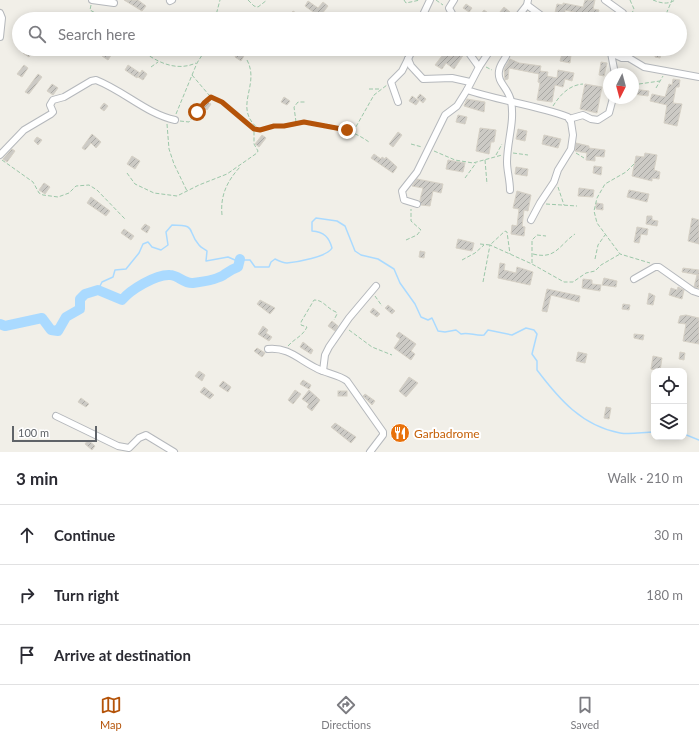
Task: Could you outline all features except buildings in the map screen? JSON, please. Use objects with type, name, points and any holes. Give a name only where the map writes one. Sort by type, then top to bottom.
[{"type":"street","points":[[93,0],[114,3]]},
{"type":"street","points":[[424,12],[430,0]]},
{"type":"street","points":[[451,12],[449,8],[454,0]]},
{"type":"street","points":[[605,0],[622,12]]},
{"type":"street","points":[[521,12],[528,3],[538,12]]},
{"type":"street","points":[[0,12],[2,18],[0,37]]},
{"type":"street","points":[[471,56],[479,67]]},
{"type":"street","points":[[414,203],[404,200],[402,191],[417,172],[445,115],[457,106],[486,56]]},
{"type":"street","points":[[506,56],[498,72],[500,80],[508,90],[513,117],[508,153],[510,190]]},
{"type":"street","points":[[612,56],[614,68]]},
{"type":"street","points":[[618,56],[622,58],[629,58],[644,67],[699,77]]},
{"type":"street","points":[[408,58],[411,66],[423,79],[452,78],[470,82]]},
{"type":"street","points":[[398,102],[390,82],[402,71],[408,58]]},
{"type":"street","points":[[0,156],[24,130],[52,114],[53,112],[50,102],[76,91],[91,81],[96,80],[104,83],[165,118],[175,120]]},
{"type":"street","points":[[467,90],[550,111],[569,119],[583,115],[591,119],[598,120],[608,113],[611,104]]},
{"type":"street","points":[[531,220],[554,182],[558,170],[571,149],[573,135],[569,119]]},
{"type":"street","points":[[634,279],[655,267],[659,267],[693,291],[699,293]]},
{"type":"street","points":[[323,371],[325,355],[344,325],[376,286]]},
{"type":"street","points":[[268,349],[285,350],[323,371],[340,376],[347,381],[383,432],[383,435],[370,452]]},
{"type":"street","points":[[56,416],[118,446],[129,448],[139,438],[146,435],[174,452]]},
{"type":"path","points":[[93,0],[90,10],[94,12]]},
{"type":"path","points":[[217,12],[220,0]]},
{"type":"path","points":[[248,0],[254,6],[258,7],[267,0]]},
{"type":"path","points":[[404,0],[410,3],[420,0]]},
{"type":"path","points":[[435,0],[449,8]]},
{"type":"path","points":[[630,0],[634,10],[633,12]]},
{"type":"path","points":[[653,0],[661,3],[672,2]]},
{"type":"path","points":[[667,12],[674,0]]},
{"type":"path","points":[[150,56],[159,62],[186,68],[197,63]]},
{"type":"path","points":[[202,56],[192,75],[175,120],[189,122],[204,103],[211,97]]},
{"type":"path","points":[[247,60],[252,71],[246,103],[247,110],[250,119],[260,130]]},
{"type":"path","points":[[151,67],[159,62]]},
{"type":"path","points":[[479,67],[484,66],[498,72]]},
{"type":"path","points":[[656,88],[666,71]]},
{"type":"path","points":[[192,75],[211,97],[222,102],[254,129],[260,130],[270,126],[284,126],[296,123],[312,123],[353,132],[369,142]]},
{"type":"path","points":[[639,84],[660,81]]},
{"type":"path","points":[[353,132],[370,101],[380,89],[390,82]]},
{"type":"path","points":[[550,111],[564,92],[574,85],[583,84]]},
{"type":"path","points":[[369,89],[380,89]]},
{"type":"path","points":[[296,123],[294,107],[298,102],[306,102]]},
{"type":"path","points":[[165,118],[168,127],[169,149],[174,164],[187,191]]},
{"type":"path","points":[[222,215],[222,198],[228,180],[258,151],[254,144],[254,129]]},
{"type":"path","points":[[571,149],[584,158]]},
{"type":"path","points":[[441,154],[455,160],[476,162],[508,153],[528,155]]},
{"type":"path","points":[[0,159],[33,182],[39,193],[43,195],[58,197],[69,193],[76,186],[89,185],[97,190],[125,219]]},
{"type":"path","points":[[485,160],[487,184]]},
{"type":"path","points":[[465,178],[476,162]]},
{"type":"path","points":[[634,164],[626,172],[605,184],[597,198],[594,211],[597,223],[620,254],[626,258],[646,261],[655,267]]},
{"type":"path","points":[[127,173],[135,184],[161,195],[177,196],[227,174],[242,165]]},
{"type":"path","points":[[554,182],[558,186],[564,205]]},
{"type":"path","points":[[406,240],[417,235],[421,230],[410,218],[414,203]]},
{"type":"path","points":[[540,203],[577,206]]},
{"type":"path","points":[[483,282],[490,245],[505,231],[507,232],[510,254]]},
{"type":"path","points":[[532,264],[532,240],[537,234],[546,236]]},
{"type":"path","points":[[533,254],[546,256],[556,252],[575,234]]},
{"type":"path","points":[[595,259],[598,245],[606,234]]},
{"type":"path","points":[[480,244],[490,245],[532,264],[559,280],[573,282],[586,273],[595,271],[601,265],[620,254]]},
{"type":"path","points":[[462,260],[475,253],[484,245]]},
{"type":"path","points":[[367,297],[371,293],[382,306]]},
{"type":"path","points":[[285,350],[293,340],[301,337],[305,332],[307,327],[301,325],[300,322],[314,300],[323,302],[336,312],[337,314],[334,320]]},
{"type":"path","points":[[344,325],[372,347],[392,355]]},
{"type":"waterway","points":[[98,290],[102,282],[113,277],[115,270],[126,269],[139,253],[143,244],[148,242],[152,247],[161,250],[168,245],[166,232],[172,225],[189,227],[195,240],[207,251],[206,261],[228,257],[235,260],[250,260],[255,267],[269,267],[271,262],[275,259],[287,263],[311,258],[329,251],[332,248],[329,241],[323,234],[312,231],[312,222],[316,218],[337,221],[345,226],[355,251],[361,255],[378,259],[394,269],[400,283],[415,304],[421,317],[428,320],[432,318],[438,331],[445,332],[456,330],[461,334],[466,333],[484,335],[488,330],[512,335],[526,328],[534,330],[537,334],[532,354],[537,361],[537,370],[572,410],[594,424],[620,433],[633,434],[651,432]]},
{"type":"waterway","points":[[0,324],[5,326],[42,318],[51,330],[58,331],[66,317],[80,309],[80,299],[85,294],[98,290],[122,300],[144,283],[164,275],[173,275],[190,283],[205,281],[222,276],[238,267],[240,259]]},
{"type":"waterway","points":[[687,435],[699,440]]},
{"type":"place","name":"Garbadrome","points":[[400,433]]},
{"type":"route","points":[[197,112],[211,97],[222,102],[235,115],[256,130],[264,129],[270,126],[284,126],[304,122],[347,130]]}]
